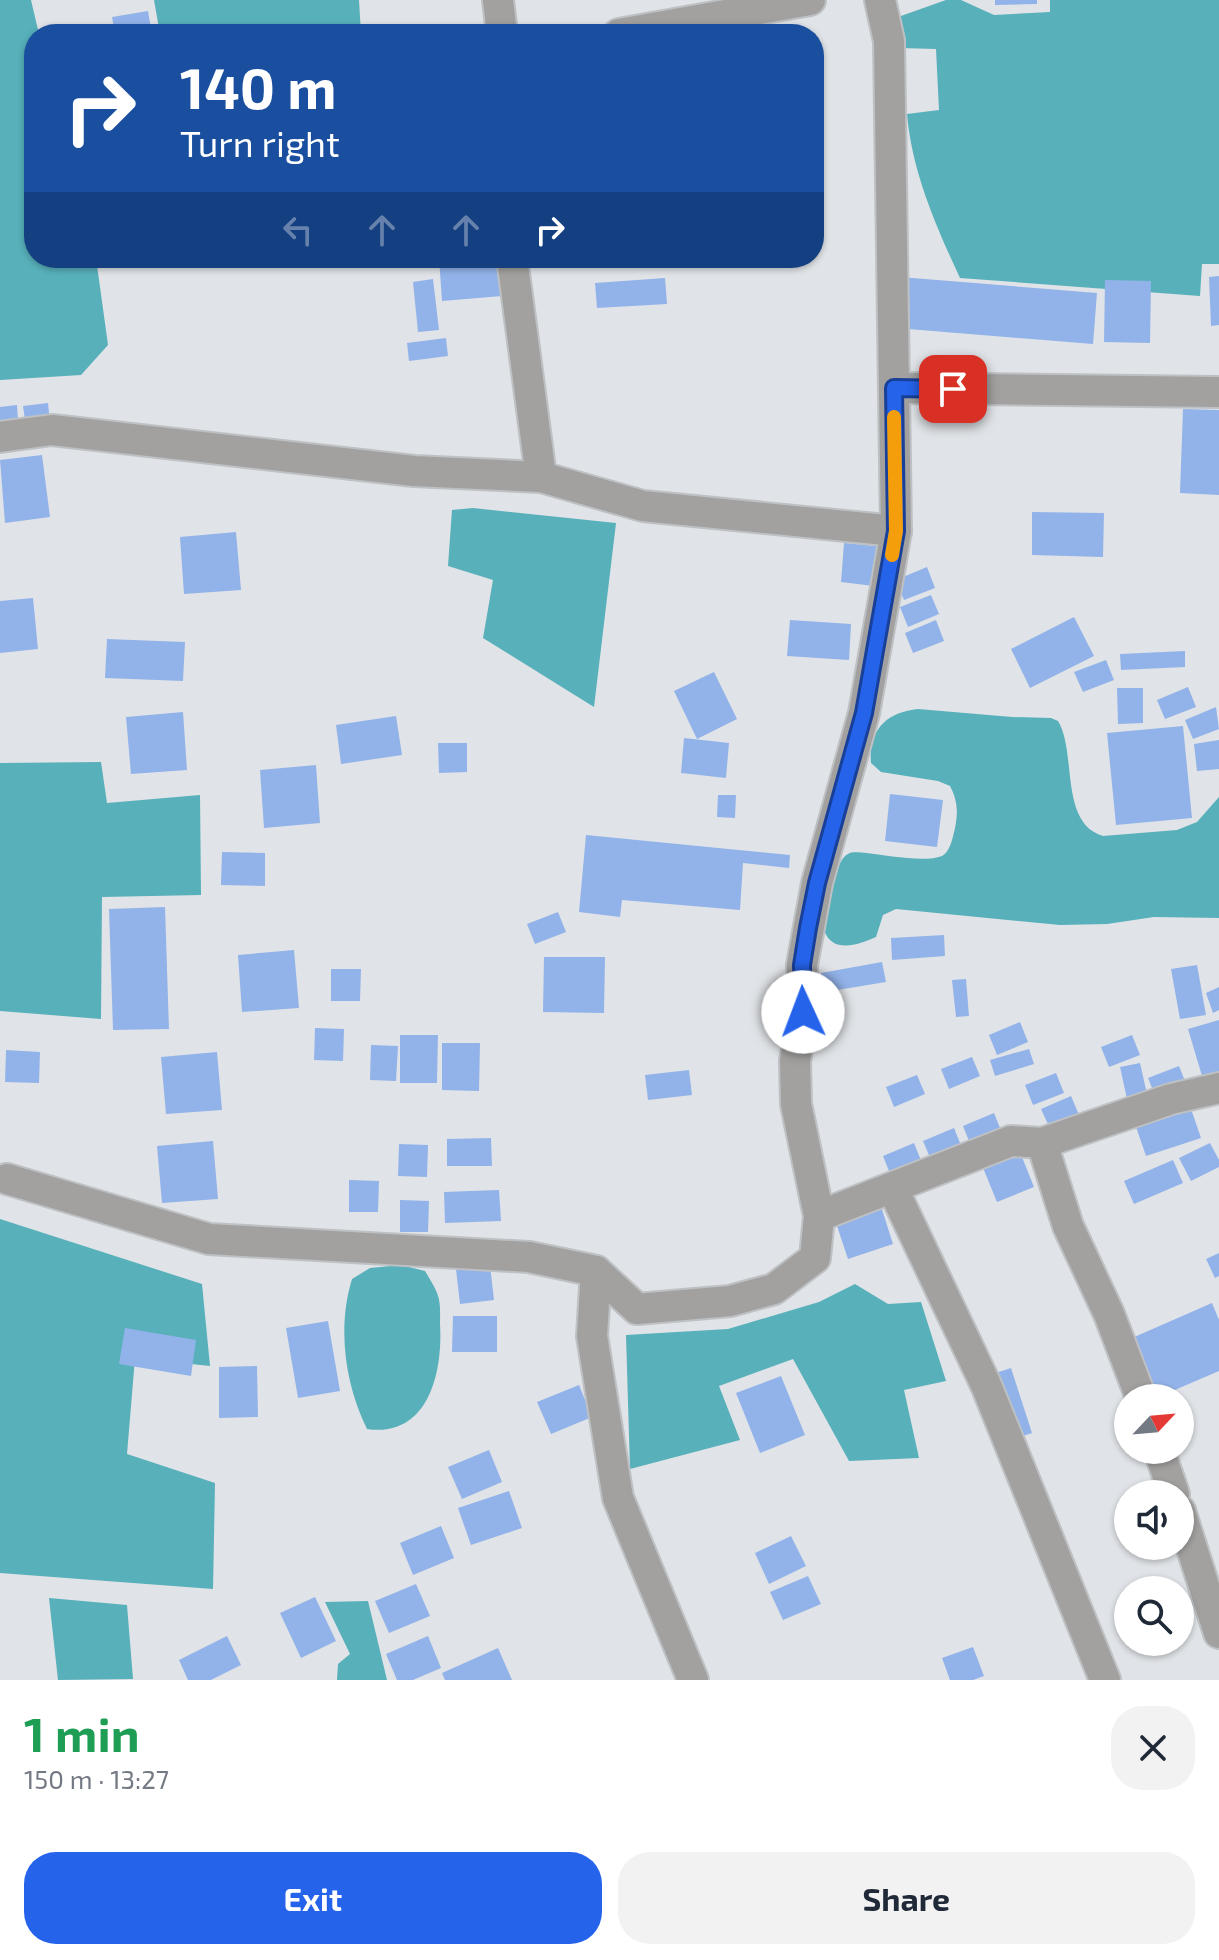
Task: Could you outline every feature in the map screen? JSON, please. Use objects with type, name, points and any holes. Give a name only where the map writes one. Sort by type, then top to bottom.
[{"type":"street","points":[[498,0],[501,24]]},
{"type":"street","points":[[663,24],[742,6],[810,0]]},
{"type":"street","points":[[7,1179],[209,1239],[529,1257],[596,1271],[637,1309],[730,1301],[774,1289],[815,1258],[819,1216],[796,1104],[795,1061],[803,1012],[802,965],[817,883],[864,713],[896,531],[889,41],[880,0]]},
{"type":"street","points":[[513,268],[541,477]]},
{"type":"street","points":[[894,388],[1219,392]]},
{"type":"street","points":[[0,437],[52,430],[414,471],[541,477],[643,506],[896,531]]},
{"type":"street","points":[[819,1216],[1011,1141],[1042,1143],[1171,1099],[1219,1088]]},
{"type":"street","points":[[1042,1143],[1068,1226],[1109,1314],[1136,1384]]},
{"type":"street","points":[[893,1189],[986,1385],[1105,1680]]},
{"type":"street","points":[[596,1271],[592,1336],[618,1498],[693,1680]]},
{"type":"street","points":[[1194,1555],[1219,1633]]},
{"type":"water","points":[[0,0],[31,0],[37,24],[24,24],[24,268],[97,268],[108,345],[81,375],[0,380]]},
{"type":"water","points":[[154,0],[359,0],[360,24],[158,24]]},
{"type":"water","points":[[946,0],[961,0],[994,15],[1050,12],[1050,0],[1219,0],[1219,264],[1202,264],[1200,296],[960,278],[920,178],[907,114],[939,110],[936,49],[900,48],[898,17]]},
{"type":"water","points":[[473,508],[616,523],[594,707],[483,638],[493,580],[448,566],[452,510]]},
{"type":"water","points":[[918,709],[1058,721],[1064,734],[1074,802],[1089,829],[1103,836],[1177,830],[1197,822],[1219,797],[1219,918],[1154,917],[1107,924],[1060,925],[896,909],[883,915],[876,937],[846,946],[833,942],[824,930],[838,867],[848,854],[857,852],[916,859],[935,858],[945,854],[951,844],[957,812],[950,786],[938,781],[881,772],[871,763],[873,741],[882,725],[897,714]]},
{"type":"water","points":[[101,762],[107,803],[200,795],[201,895],[102,897],[101,1019],[0,1011],[0,763]]},
{"type":"water","points":[[0,1219],[202,1284],[210,1366],[135,1358],[127,1454],[215,1483],[213,1589],[0,1573]]},
{"type":"water","points":[[401,1265],[425,1271],[437,1293],[440,1312],[438,1362],[428,1398],[418,1413],[405,1423],[388,1429],[367,1429],[353,1393],[346,1356],[347,1298],[352,1279],[370,1268]]},
{"type":"water","points":[[855,1284],[888,1304],[921,1302],[946,1381],[904,1390],[919,1458],[849,1461],[793,1359],[719,1386],[740,1440],[630,1469],[626,1335],[728,1329],[819,1302]]},
{"type":"water","points":[[49,1598],[127,1605],[133,1679],[58,1680]]},
{"type":"water","points":[[368,1601],[387,1680],[337,1680],[338,1664],[350,1654],[325,1602]]},
{"type":"building","points":[[995,0],[1037,0],[1037,4],[995,5]]},
{"type":"building","points":[[148,11],[150,24],[113,24],[112,17]]},
{"type":"building","points":[[440,268],[500,268],[502,296],[442,301]]},
{"type":"building","points":[[1219,276],[1219,325],[1211,326],[1209,277]]},
{"type":"building","points":[[900,277],[1097,293],[1093,344],[896,328]]},
{"type":"building","points":[[665,278],[667,304],[597,308],[595,283]]},
{"type":"building","points":[[433,279],[439,330],[418,332],[413,282]]},
{"type":"building","points":[[1105,280],[1151,281],[1150,343],[1104,342]]},
{"type":"building","points":[[446,338],[448,356],[409,361],[407,343]]},
{"type":"building","points":[[48,403],[51,432],[27,434],[23,406]]},
{"type":"building","points":[[17,405],[19,435],[0,437],[0,407]]},
{"type":"building","points":[[1183,409],[1219,410],[1219,495],[1180,493]]},
{"type":"building","points":[[42,455],[50,517],[5,523],[0,460]]},
{"type":"building","points":[[1032,512],[1104,513],[1103,557],[1032,555]]},
{"type":"building","points":[[236,532],[241,590],[184,594],[180,537]]},
{"type":"building","points":[[844,543],[886,547],[882,587],[841,582]]},
{"type":"building","points":[[927,567],[935,588],[904,600],[896,580]]},
{"type":"building","points":[[931,595],[939,614],[908,627],[900,607]]},
{"type":"building","points":[[33,598],[38,649],[0,653],[0,601]]},
{"type":"building","points":[[1074,617],[1094,656],[1030,688],[1011,649]]},
{"type":"building","points":[[790,620],[851,624],[849,660],[787,656]]},
{"type":"building","points":[[936,620],[944,641],[913,653],[905,633]]},
{"type":"building","points":[[107,639],[185,642],[183,681],[105,678]]},
{"type":"building","points":[[1185,651],[1185,667],[1121,670],[1120,654]]},
{"type":"building","points":[[1106,660],[1114,680],[1083,692],[1074,672]]},
{"type":"building","points":[[714,672],[737,719],[697,739],[674,691]]},
{"type":"building","points":[[1188,687],[1196,707],[1165,719],[1157,700]]},
{"type":"building","points":[[1117,688],[1143,688],[1143,723],[1118,724]]},
{"type":"building","points":[[1216,707],[1219,729],[1193,739],[1185,720]]},
{"type":"building","points":[[183,712],[187,770],[131,774],[126,717]]},
{"type":"building","points":[[396,716],[402,755],[341,764],[336,725]]},
{"type":"building","points":[[1183,726],[1192,818],[1116,825],[1107,733]]},
{"type":"building","points":[[684,738],[729,743],[726,778],[681,773]]},
{"type":"building","points":[[1219,740],[1219,769],[1197,771],[1194,744]]},
{"type":"building","points":[[438,743],[467,743],[467,772],[439,773]]},
{"type":"building","points":[[316,765],[320,823],[264,828],[260,770]]},
{"type":"building","points":[[890,794],[943,800],[937,847],[885,841]]},
{"type":"building","points":[[718,795],[736,795],[735,818],[717,817]]},
{"type":"building","points":[[586,835],[790,855],[789,868],[743,863],[740,910],[622,900],[620,917],[579,912]]},
{"type":"building","points":[[222,852],[265,853],[265,886],[221,885]]},
{"type":"building","points":[[165,907],[169,1029],[113,1030],[109,909]]},
{"type":"building","points":[[558,912],[566,932],[535,944],[527,924]]},
{"type":"building","points":[[944,935],[945,956],[892,960],[891,938]]},
{"type":"building","points":[[294,950],[299,1008],[242,1012],[238,955]]},
{"type":"building","points":[[544,957],[605,957],[604,1013],[543,1012]]},
{"type":"building","points":[[882,962],[886,982],[825,992],[821,973]]},
{"type":"building","points":[[1197,965],[1206,1015],[1180,1019],[1171,969]]},
{"type":"building","points":[[331,969],[361,969],[360,1001],[331,1001]]},
{"type":"building","points":[[966,979],[969,1016],[956,1017],[952,980]]},
{"type":"building","points":[[1219,987],[1219,1010],[1213,1013],[1206,993]]},
{"type":"building","points":[[1219,1020],[1219,1082],[1205,1086],[1188,1029]]},
{"type":"building","points":[[1020,1022],[1028,1042],[997,1055],[989,1035]]},
{"type":"building","points":[[315,1028],[344,1029],[343,1061],[314,1060]]},
{"type":"building","points":[[400,1035],[438,1035],[437,1083],[400,1083]]},
{"type":"building","points":[[1132,1035],[1140,1055],[1109,1067],[1101,1047]]},
{"type":"building","points":[[442,1043],[480,1043],[479,1091],[442,1090]]},
{"type":"building","points":[[371,1045],[398,1046],[396,1081],[370,1080]]},
{"type":"building","points":[[1029,1049],[1034,1064],[995,1076],[990,1060]]},
{"type":"building","points":[[6,1050],[40,1052],[39,1083],[5,1082]]},
{"type":"building","points":[[217,1052],[222,1110],[166,1114],[161,1057]]},
{"type":"building","points":[[972,1057],[980,1076],[949,1089],[941,1069]]},
{"type":"building","points":[[1140,1063],[1149,1103],[1129,1108],[1120,1067]]},
{"type":"building","points":[[1179,1066],[1187,1086],[1156,1098],[1148,1078]]},
{"type":"building","points":[[689,1070],[692,1095],[648,1100],[645,1075]]},
{"type":"building","points":[[1056,1073],[1064,1093],[1033,1105],[1025,1085]]},
{"type":"building","points":[[917,1075],[925,1094],[894,1107],[886,1087]]},
{"type":"building","points":[[1071,1096],[1082,1122],[1053,1135],[1041,1109]]},
{"type":"building","points":[[1189,1103],[1201,1138],[1146,1156],[1134,1121]]},
{"type":"building","points":[[994,1113],[1002,1133],[971,1146],[963,1126]]},
{"type":"building","points":[[954,1128],[962,1148],[931,1160],[923,1141]]},
{"type":"building","points":[[491,1138],[492,1166],[447,1166],[447,1139]]},
{"type":"building","points":[[213,1141],[218,1199],[162,1203],[157,1146]]},
{"type":"building","points":[[914,1143],[922,1163],[891,1176],[883,1156]]},
{"type":"building","points":[[1210,1143],[1219,1160],[1219,1167],[1191,1181],[1179,1158]]},
{"type":"building","points":[[399,1144],[428,1145],[427,1177],[398,1176]]},
{"type":"building","points":[[1018,1147],[1034,1187],[997,1202],[981,1163]]},
{"type":"building","points":[[1173,1160],[1183,1183],[1134,1204],[1124,1181]]},
{"type":"building","points":[[349,1180],[379,1181],[378,1212],[349,1212]]},
{"type":"building","points":[[499,1190],[501,1221],[445,1223],[444,1192]]},
{"type":"building","points":[[400,1200],[429,1201],[428,1232],[400,1232]]},
{"type":"building","points":[[879,1200],[893,1244],[848,1259],[833,1214]]},
{"type":"building","points":[[1219,1253],[1219,1276],[1215,1278],[1206,1259]]},
{"type":"building","points":[[490,1265],[494,1300],[460,1304],[456,1269]]},
{"type":"building","points":[[1212,1303],[1219,1320],[1219,1371],[1189,1384],[1133,1384],[1116,1345]]},
{"type":"building","points":[[453,1316],[497,1316],[497,1352],[452,1352]]},
{"type":"building","points":[[328,1321],[340,1391],[298,1398],[286,1328]]},
{"type":"building","points":[[125,1328],[196,1340],[191,1376],[119,1364]]},
{"type":"building","points":[[257,1366],[258,1417],[219,1418],[219,1367]]},
{"type":"building","points":[[1011,1368],[1032,1433],[1002,1443],[980,1378]]},
{"type":"building","points":[[781,1376],[805,1435],[760,1453],[736,1393]]},
{"type":"building","points":[[579,1385],[592,1417],[551,1434],[537,1402]]},
{"type":"building","points":[[489,1450],[502,1482],[462,1499],[448,1467]]},
{"type":"building","points":[[509,1491],[522,1528],[471,1545],[458,1508]]},
{"type":"building","points":[[441,1526],[454,1558],[413,1575],[400,1543]]},
{"type":"building","points":[[791,1536],[806,1566],[769,1584],[755,1553]]},
{"type":"building","points":[[808,1576],[821,1604],[783,1620],[770,1592]]},
{"type":"building","points":[[416,1584],[430,1616],[389,1633],[375,1601]]},
{"type":"building","points":[[315,1597],[336,1641],[301,1658],[280,1613]]},
{"type":"building","points":[[227,1636],[241,1665],[211,1680],[188,1680],[179,1660]]},
{"type":"building","points":[[428,1636],[441,1668],[413,1680],[397,1680],[386,1654]]},
{"type":"building","points":[[973,1647],[984,1676],[973,1680],[950,1680],[942,1658]]},
{"type":"building","points":[[498,1648],[512,1680],[445,1680],[442,1673]]},
{"type":"slow traffic","points":[[892,555],[896,531],[894,417]]},
{"type":"route","points":[[803,1012],[802,965],[808,928],[817,883],[864,713],[896,531],[894,388],[953,389]]}]
